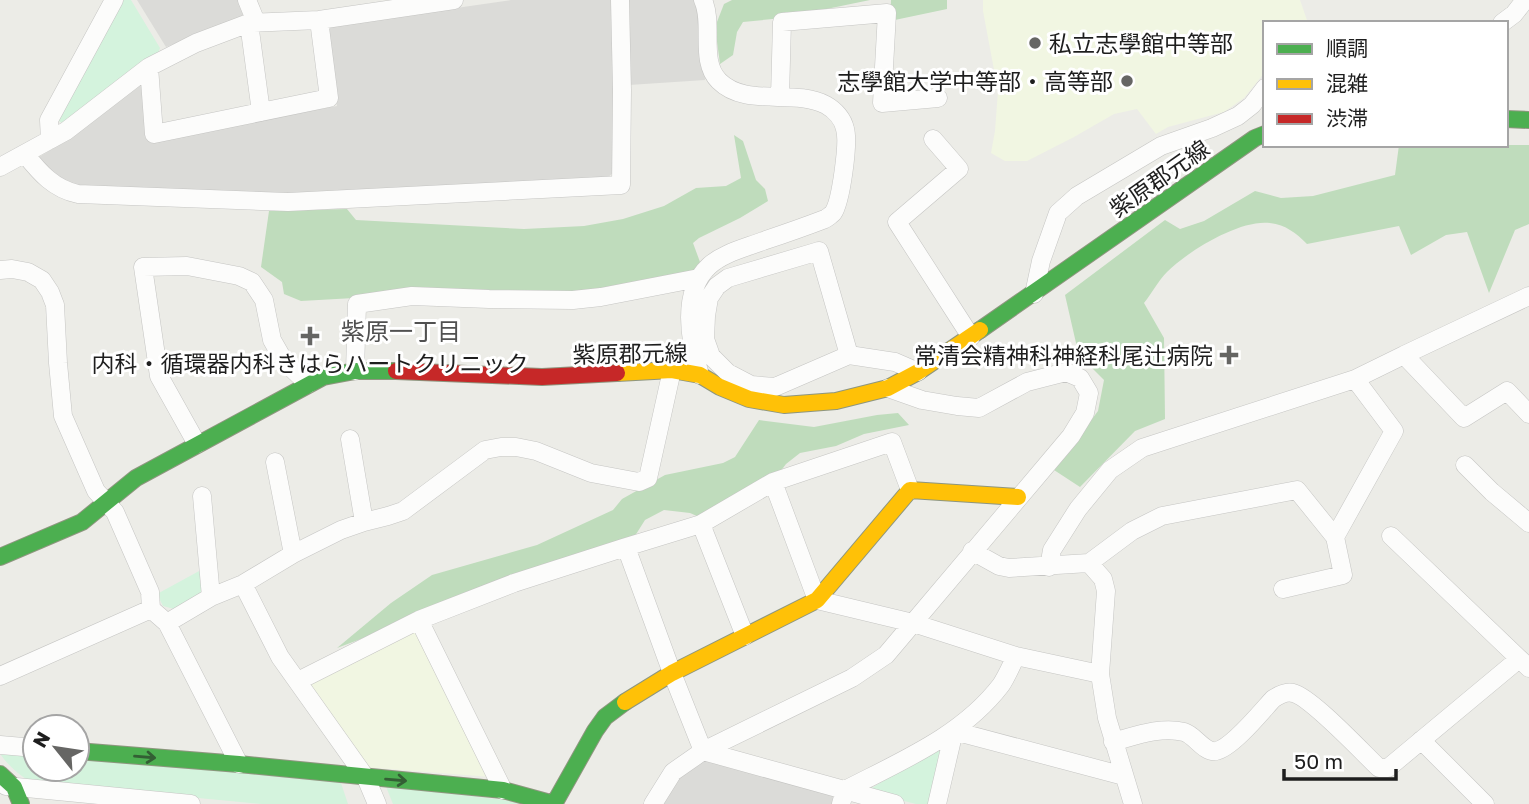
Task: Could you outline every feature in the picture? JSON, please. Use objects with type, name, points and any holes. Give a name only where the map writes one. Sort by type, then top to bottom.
[{"type":"street","points":[[50,140],[49,120],[114,0]]},
{"type":"street","points":[[247,0],[253,23],[261,112]]},
{"type":"street","points":[[0,167],[66,131],[149,67],[196,43],[253,23],[318,20],[399,4],[454,0]]},
{"type":"street","points":[[25,154],[53,184],[78,194],[288,202],[621,186],[621,0]]},
{"type":"street","points":[[700,375],[690,329],[691,302],[699,278],[709,266],[723,257],[825,219],[833,213],[838,202],[847,144],[845,128],[837,113],[828,106],[813,99],[740,94],[727,88],[712,74],[708,52],[708,13],[703,0]]},
{"type":"street","points":[[1505,21],[1525,0]]},
{"type":"street","points":[[780,97],[782,22],[887,13],[881,103],[938,98]]},
{"type":"street","points":[[149,67],[154,134],[329,98],[318,20]]},
{"type":"street","points":[[1034,294],[1041,261],[1058,213],[1077,196],[1161,146],[1238,116],[1252,105],[1263,91]]},
{"type":"street","points":[[1508,119],[1529,120]]},
{"type":"street","name":"紫原郡元線","points":[[0,557],[82,522],[136,478],[323,377],[355,371],[542,377],[672,370],[700,375],[720,387],[749,398],[784,405],[836,401],[888,388],[971,337],[1263,135]]},
{"type":"street","points":[[933,139],[959,169],[897,222],[971,337]]},
{"type":"street","points":[[849,355],[819,251],[728,278],[717,286],[709,298],[705,339],[711,356],[728,373],[751,385],[775,387],[849,355],[895,362],[918,372]]},
{"type":"street","points":[[197,444],[159,376],[143,267],[187,266],[239,276],[252,282],[264,300],[272,341],[284,361],[308,384]]},
{"type":"street","points":[[0,270],[28,272],[42,280],[50,292],[55,305],[63,415],[96,491],[115,512],[150,592],[151,609],[167,623],[239,764]]},
{"type":"street","points":[[355,371],[357,304],[412,296],[573,300],[699,278]]},
{"type":"street","points":[[1049,567],[1052,550],[1078,509],[1110,470],[1142,448],[1355,379],[1529,296]]},
{"type":"street","points":[[1404,355],[1464,418],[1507,391],[1529,414]]},
{"type":"street","points":[[167,623],[211,597],[243,584],[293,554],[341,530],[403,511],[485,450],[516,447],[536,451],[591,473],[639,482],[648,478],[672,370]]},
{"type":"street","points":[[653,804],[674,772],[703,751],[852,678],[886,655],[1071,436],[1085,413],[1090,393],[1080,378],[1066,372],[1027,382],[979,408],[922,400],[888,388]]},
{"type":"street","points":[[1335,537],[1394,430],[1355,379]]},
{"type":"street","points":[[350,439],[363,522]]},
{"type":"street","points":[[298,681],[419,620],[514,583],[701,524],[773,482],[892,442],[910,490]]},
{"type":"street","points":[[275,462],[293,554]]},
{"type":"street","points":[[1465,465],[1529,523]]},
{"type":"street","points":[[773,482],[817,600]]},
{"type":"street","points":[[910,490],[1018,498]]},
{"type":"street","points":[[91,752],[503,790],[554,804],[605,716],[672,673],[817,600],[910,490]]},
{"type":"street","points":[[972,551],[999,566],[1009,568],[1089,563],[1132,530],[1162,516],[1297,490],[1335,537],[1343,575],[1283,589]]},
{"type":"street","points":[[202,496],[211,597]]},
{"type":"street","points":[[701,524],[745,636]]},
{"type":"street","points":[[1113,742],[1169,730],[1186,732],[1208,749],[1216,751],[1232,743],[1273,699],[1290,691],[1306,699],[1379,768],[1388,768],[1421,740],[1524,664],[1391,536]]},
{"type":"street","points":[[626,547],[703,751]]},
{"type":"street","points":[[1089,563],[1103,579],[1106,591],[1100,674],[1113,742],[1133,804]]},
{"type":"street","points":[[243,584],[280,657],[366,778],[377,804]]},
{"type":"street","points":[[817,600],[913,624],[1016,656],[1100,674]]},
{"type":"street","points":[[0,676],[151,609]]},
{"type":"street","points":[[419,620],[503,790]]},
{"type":"street","points":[[843,797],[954,731],[1002,684],[1016,656]]},
{"type":"street","points":[[954,731],[1124,776]]},
{"type":"street","points":[[937,804],[954,731]]},
{"type":"street","points":[[1421,740],[1485,804]]},
{"type":"street","points":[[0,745],[21,747]]},
{"type":"street","points":[[703,751],[843,797],[895,804]]},
{"type":"street","points":[[0,775],[22,804]]},
{"type":"street","points":[[7,786],[191,804]]},
{"type":"shaded area","points":[[124,0],[131,0],[160,48],[158,53],[64,124],[57,120],[116,10]]},
{"type":"shaded area","points":[[137,0],[241,0],[247,8],[243,17],[166,47]]},
{"type":"shaded area","points":[[511,0],[614,0],[616,170],[605,180],[264,195],[85,187],[68,184],[40,162],[39,157],[70,138],[136,83],[145,89],[151,141],[337,106],[327,32],[331,26]]},
{"type":"shaded area","points":[[628,0],[694,0],[700,15],[705,80],[629,85]]},
{"type":"shaded area","name":"志學館大学中等部・高等部","points":[[983,0],[1300,0],[1307,21],[1263,21],[1263,74],[1244,98],[1224,112],[1168,127],[1156,134],[1137,109],[1114,114],[1027,161],[1005,161],[991,153],[998,91]]},
{"type":"shaded area","points":[[201,570],[203,595],[174,609],[163,606],[157,594]]},
{"type":"shaded area","points":[[413,628],[420,631],[491,777],[363,767],[308,687],[310,681]]},
{"type":"shaded area","points":[[938,748],[945,749],[930,804],[916,804],[869,792],[870,789]]},
{"type":"shaded area","points":[[4,750],[21,752],[21,775],[14,770],[1,755]]},
{"type":"shaded area","points":[[91,758],[340,780],[348,804],[262,804],[41,783],[91,783]]},
{"type":"shaded area","points":[[703,761],[723,762],[837,793],[837,804],[661,804],[678,777]]},
{"type":"shaded area","points":[[385,784],[531,804],[393,804]]},
{"type":"green space","points":[[732,0],[870,0],[783,18],[743,22],[737,32],[733,55],[720,64],[715,27],[724,4]]},
{"type":"green space","points":[[891,0],[947,0],[947,9],[890,21]]},
{"type":"green space","points":[[734,135],[743,141],[756,180],[765,189],[768,201],[693,243],[700,262],[694,274],[602,293],[301,301],[284,294],[282,282],[261,267],[269,211],[347,209],[356,220],[524,229],[584,226],[623,219],[664,206],[696,188],[726,186],[741,178]]},
{"type":"green space","points":[[1529,145],[1529,224],[1515,230],[1489,293],[1467,232],[1446,235],[1411,255],[1399,226],[1307,244],[1290,230],[1270,223],[1258,223],[1230,231],[1201,246],[1176,264],[1144,303],[1164,338],[1165,419],[1135,431],[1080,487],[1054,470],[1098,411],[1104,380],[1085,361],[1076,343],[1065,295],[1165,220],[1180,229],[1204,221],[1255,191],[1281,198],[1313,196],[1395,175],[1399,147]]},
{"type":"green space","points":[[898,413],[909,425],[864,434],[836,446],[800,453],[786,464],[774,480],[706,520],[690,513],[664,510],[645,520],[633,539],[539,566],[337,648],[391,603],[432,575],[537,545],[613,510],[622,499],[665,475],[723,463],[735,457],[759,420],[814,427]]},
{"type":"traffic: fast","points":[[1508,119],[1529,120]]},
{"type":"traffic: fast","points":[[980,330],[1263,135]]},
{"type":"traffic: fast","points":[[0,557],[82,522],[136,478],[323,377],[355,371],[396,371]]},
{"type":"traffic: fast","points":[[91,752],[503,790],[554,804],[595,731],[605,717],[625,702]]},
{"type":"traffic: fast","points":[[0,774],[14,787],[21,804]]},
{"type":"traffic: slow","points":[[617,373],[672,370],[700,375],[749,399],[784,405],[836,401],[888,388],[918,372],[980,330]]},
{"type":"traffic: slow","points":[[625,702],[672,673],[817,600],[910,490],[1018,497]]},
{"type":"traffic: jam","points":[[396,371],[542,377],[617,373]]},
{"type":"place","name":"私立志學館中等部","points":[[1035,43]]},
{"type":"place","name":"志學館大学中等部・高等部","points":[[1127,81]]},
{"type":"place","name":"内科・循環器内科きはらハートクリニック","points":[[310,336]]},
{"type":"place","name":"常清会精神科神経科尾辻病院","points":[[1229,355]]},
{"type":"district","name":"紫原一丁目","points":[[401,330]]}]
